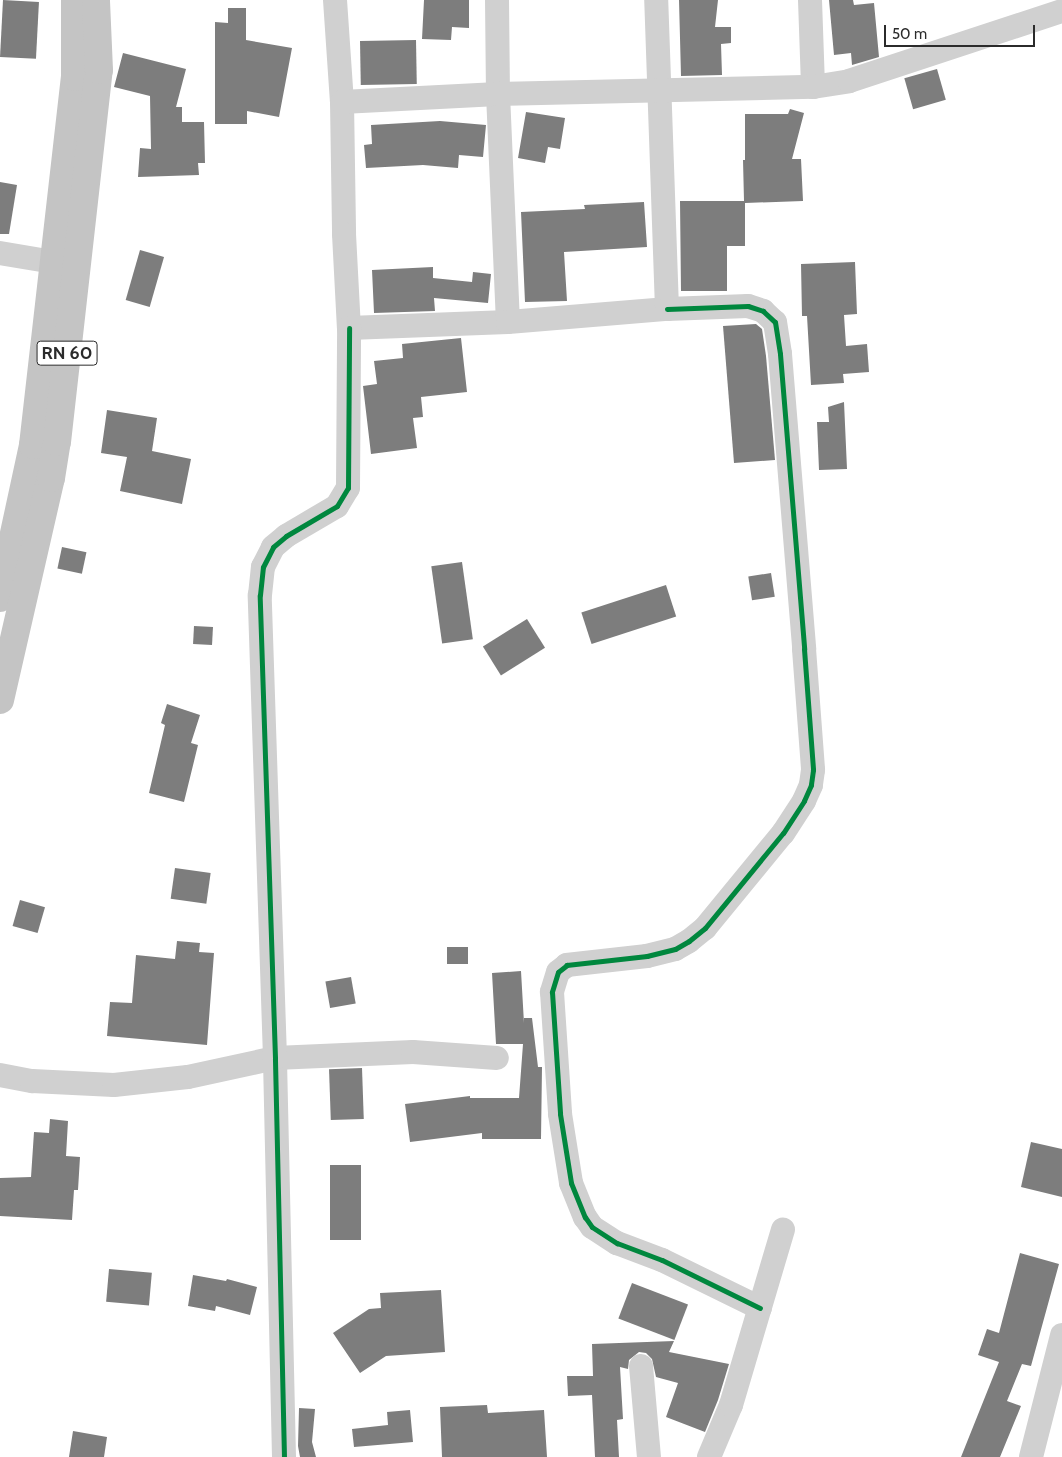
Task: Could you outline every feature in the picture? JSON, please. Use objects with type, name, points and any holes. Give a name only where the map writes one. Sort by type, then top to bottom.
[{"type":"main road","name":"RN 60","points":[[0,598],[32,453],[75,77],[75,0]]},
{"type":"main road","name":"RN 60","points":[[0,700],[51,478],[57,442],[99,70],[96,0]]},
{"type":"street","points":[[284,1457],[276,1058],[260,595],[263,567],[266,557],[273,547],[286,536],[337,506],[348,488],[349,328],[344,234],[342,102],[335,0]]},
{"type":"street","points":[[497,0],[498,94],[508,322]]},
{"type":"street","points":[[656,0],[667,309]]},
{"type":"street","points":[[810,0],[813,87]]},
{"type":"street","points":[[342,102],[498,94],[813,87],[857,79],[1062,10]]},
{"type":"street","points":[[0,253],[53,262]]},
{"type":"street","points":[[349,328],[508,322],[667,309],[748,306],[763,310],[775,322],[780,354],[804,649],[813,770],[811,785],[804,801],[783,833],[705,928],[690,940],[675,949],[647,956],[567,965],[558,972],[552,992],[560,1114],[571,1183],[582,1211],[592,1227],[617,1243],[662,1260],[760,1308]]},
{"type":"street","points":[[0,1075],[32,1081],[114,1085],[188,1077],[276,1058],[413,1052],[497,1058]]},
{"type":"street","points":[[709,1457],[731,1405],[783,1230]]},
{"type":"street","points":[[1031,1457],[1062,1335]]},
{"type":"street","points":[[641,1366],[650,1457]]},
{"type":"building","points":[[3,0],[39,2],[36,59],[0,57]]},
{"type":"building","points":[[424,0],[469,0],[469,28],[452,27],[451,40],[422,39]]},
{"type":"building","points":[[679,0],[718,0],[715,27],[731,27],[731,43],[721,44],[722,75],[681,76]]},
{"type":"building","points":[[829,0],[853,0],[854,5],[874,3],[879,57],[852,65],[851,53],[834,55]]},
{"type":"building","points":[[228,8],[246,8],[246,40],[292,48],[279,117],[247,111],[247,124],[215,124],[215,22],[228,23]]},
{"type":"building","points":[[416,40],[417,84],[361,85],[360,41]]},
{"type":"building","points":[[123,53],[186,69],[176,107],[182,107],[182,122],[204,122],[205,163],[198,163],[199,175],[138,177],[140,148],[151,149],[150,96],[114,87]]},
{"type":"building","points":[[937,69],[946,100],[913,109],[904,78]]},
{"type":"building","points":[[790,109],[804,113],[792,159],[801,159],[803,201],[745,203],[745,246],[727,246],[727,291],[681,291],[680,201],[744,201],[745,114],[788,114]]},
{"type":"building","points":[[526,112],[565,118],[560,149],[548,147],[545,163],[518,158]]},
{"type":"building","points":[[440,121],[486,125],[483,157],[459,155],[458,168],[423,165],[366,168],[364,145],[372,144],[371,125]]},
{"type":"building","points":[[0,182],[17,185],[9,234],[0,234]]},
{"type":"building","points":[[644,202],[647,247],[564,252],[567,301],[525,302],[521,212],[585,209],[584,205]]},
{"type":"building","points":[[140,250],[164,257],[150,307],[126,300]]},
{"type":"building","points":[[855,262],[857,314],[844,315],[846,346],[867,344],[869,372],[843,374],[844,383],[811,385],[807,316],[802,316],[801,264]]},
{"type":"building","points":[[433,267],[433,278],[472,282],[473,272],[491,274],[488,303],[434,298],[435,311],[374,313],[372,270]]},
{"type":"building","points":[[756,324],[762,329],[766,356],[775,460],[734,463],[723,326]]},
{"type":"building","points":[[461,338],[467,392],[421,397],[423,417],[413,418],[417,448],[371,454],[363,386],[377,384],[374,361],[403,358],[402,344]]},
{"type":"building","points":[[844,402],[847,469],[819,470],[817,422],[829,422],[828,407]]},
{"type":"building","points":[[107,410],[157,418],[152,451],[191,459],[182,504],[120,491],[127,457],[101,453]]},
{"type":"building","points":[[62,547],[86,552],[82,574],[57,569]]},
{"type":"building","points":[[462,562],[473,639],[442,644],[431,566]]},
{"type":"building","points":[[771,573],[775,597],[752,600],[748,577]]},
{"type":"building","points":[[666,585],[676,616],[592,644],[581,613]]},
{"type":"building","points":[[527,619],[545,648],[501,675],[483,647]]},
{"type":"building","points":[[194,626],[213,627],[212,645],[193,644]]},
{"type":"building","points":[[167,704],[200,715],[191,743],[198,745],[184,802],[149,793],[165,725],[161,723]]},
{"type":"building","points":[[175,868],[211,873],[206,904],[171,899]]},
{"type":"building","points":[[20,900],[45,907],[38,933],[13,926]]},
{"type":"building","points":[[177,941],[200,943],[199,952],[214,953],[207,1045],[107,1036],[110,1002],[132,1003],[136,955],[175,959]]},
{"type":"building","points":[[447,947],[468,947],[468,964],[447,964]]},
{"type":"building","points":[[521,971],[524,1023],[524,1018],[532,1018],[538,1067],[542,1067],[541,1139],[482,1139],[482,1133],[410,1142],[405,1104],[470,1096],[470,1098],[519,1098],[523,1044],[496,1044],[492,973]]},
{"type":"building","points":[[351,977],[356,1004],[330,1008],[325,982]]},
{"type":"building","points":[[362,1068],[364,1119],[331,1120],[329,1069]]},
{"type":"building","points":[[50,1119],[68,1121],[66,1156],[80,1157],[78,1190],[74,1190],[72,1220],[0,1216],[0,1178],[31,1177],[34,1132],[49,1133]]},
{"type":"building","points":[[1031,1142],[1062,1149],[1062,1197],[1021,1187]]},
{"type":"building","points":[[330,1165],[361,1165],[361,1240],[330,1240]]},
{"type":"building","points":[[1020,1253],[1059,1264],[1031,1366],[1022,1364],[1007,1401],[1021,1406],[1000,1457],[961,1457],[999,1362],[978,1355],[987,1329],[999,1333]]},
{"type":"building","points":[[109,1269],[152,1273],[149,1306],[106,1302]]},
{"type":"building","points":[[193,1275],[226,1281],[227,1279],[257,1287],[250,1315],[216,1306],[215,1311],[188,1306]]},
{"type":"building","points":[[632,1283],[688,1305],[674,1340],[618,1318]]},
{"type":"building","points":[[441,1290],[445,1352],[386,1356],[360,1373],[333,1333],[369,1309],[381,1308],[380,1293]]},
{"type":"building","points":[[674,1341],[669,1352],[729,1364],[718,1400],[705,1432],[666,1417],[678,1383],[656,1377],[652,1359],[646,1353],[639,1352],[629,1360],[628,1369],[620,1367],[623,1419],[617,1420],[619,1457],[595,1457],[592,1395],[568,1396],[567,1376],[593,1376],[592,1344]]},
{"type":"building","points":[[487,1405],[488,1413],[544,1410],[547,1457],[442,1457],[440,1407]]},
{"type":"building","points":[[299,1408],[315,1409],[312,1442],[316,1457],[300,1457],[298,1446]]},
{"type":"building","points":[[410,1410],[413,1442],[354,1447],[352,1429],[388,1425],[387,1412]]},
{"type":"building","points":[[73,1431],[107,1437],[104,1457],[69,1457]]},
{"type":"cycle path","points":[[667,309],[748,306],[763,311],[775,322],[780,354],[813,770],[811,785],[804,801],[783,833],[705,928],[689,941],[675,949],[647,956],[567,965],[558,972],[552,992],[560,1114],[571,1183],[585,1217],[592,1227],[617,1243],[662,1260],[760,1308]]},
{"type":"cycle path","points":[[284,1457],[275,1058],[260,595],[263,567],[273,547],[286,536],[337,506],[348,488],[349,328]]}]
